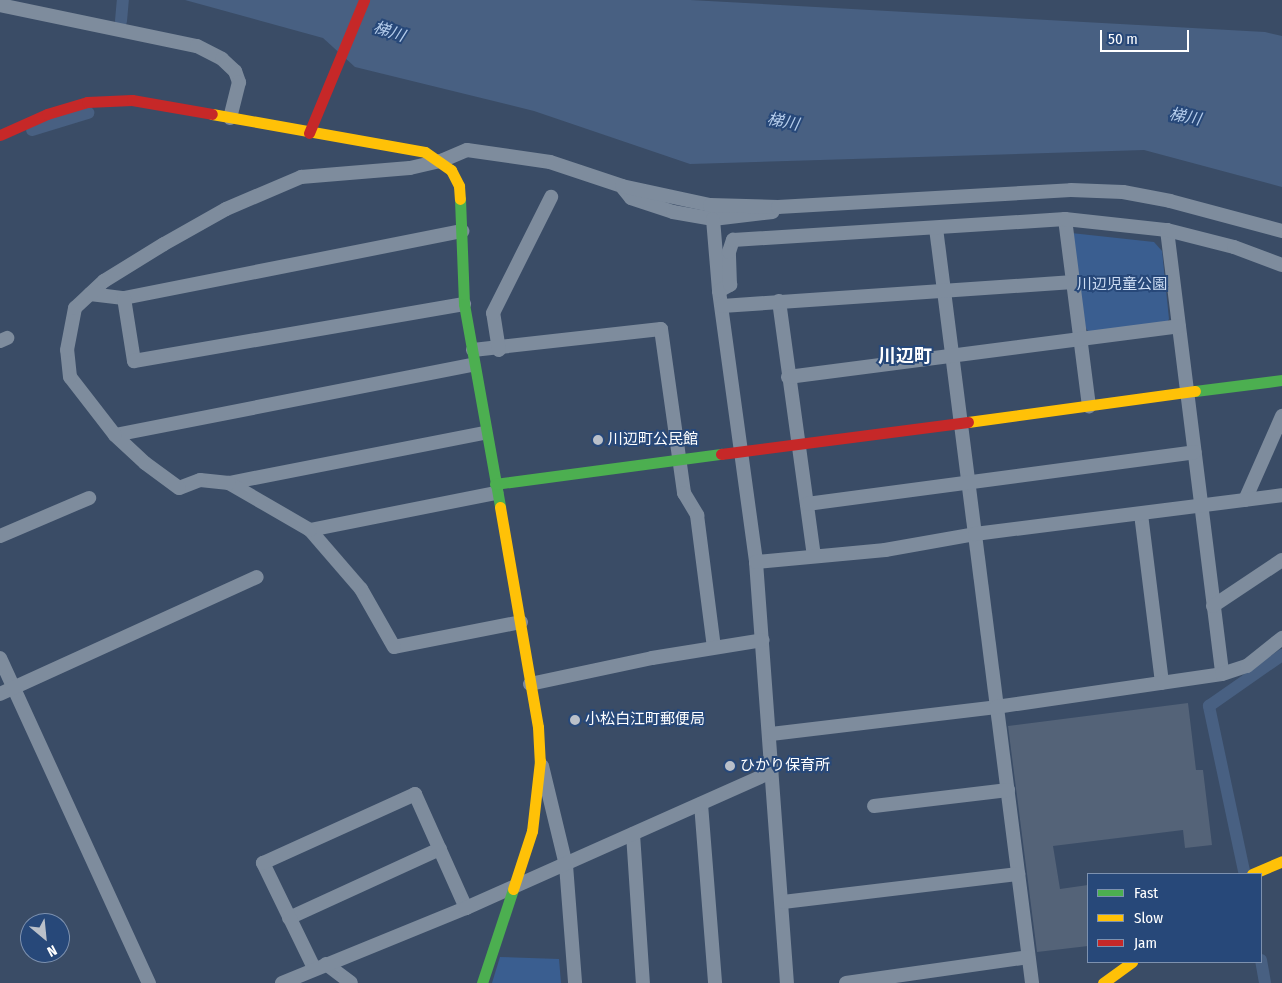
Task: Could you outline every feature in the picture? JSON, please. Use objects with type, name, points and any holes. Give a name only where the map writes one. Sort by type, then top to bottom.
[{"type":"street","points":[[309,133],[364,0]]},
{"type":"street","points":[[0,5],[189,44],[214,54],[235,71],[239,82],[230,118]]},
{"type":"street","points":[[0,135],[47,114],[87,102],[132,100],[309,133],[425,152],[441,160],[459,186],[464,304],[495,489],[521,622],[540,761],[566,865],[574,983]]},
{"type":"street","points":[[485,433],[229,483],[200,480],[179,488],[145,463],[115,435],[70,377],[69,330],[75,308],[104,281],[226,209],[301,177],[410,168],[441,160],[467,150],[550,162],[622,186],[710,205],[778,206],[1071,190],[1123,192],[1170,201],[1282,231]]},
{"type":"street","points":[[622,186],[630,198],[673,212],[713,219],[771,214],[778,206]]},
{"type":"street","points":[[499,350],[493,313],[551,198]]},
{"type":"street","points":[[713,219],[719,291],[756,562],[771,734],[771,772],[783,902],[787,983]]},
{"type":"street","points":[[719,291],[730,285],[729,252],[733,240],[1065,219],[1167,230],[1234,247],[1282,265]]},
{"type":"street","points":[[1065,219],[1089,406]]},
{"type":"street","points":[[936,228],[1032,983]]},
{"type":"street","points":[[1167,230],[1222,674]]},
{"type":"street","points":[[90,294],[124,298],[462,232]]},
{"type":"street","points":[[722,306],[1073,282]]},
{"type":"street","points":[[124,298],[134,362],[464,304]]},
{"type":"street","points":[[779,301],[797,446],[808,504],[814,555]]},
{"type":"street","points":[[788,377],[1179,326]]},
{"type":"street","points":[[473,350],[499,350],[661,329],[684,493],[697,515],[714,647]]},
{"type":"street","points":[[115,435],[473,365]]},
{"type":"street","points":[[310,530],[495,489],[679,460],[797,446],[961,422],[1282,380]]},
{"type":"street","points":[[1245,500],[1282,416]]},
{"type":"street","points":[[808,504],[1195,452]]},
{"type":"street","points":[[229,483],[310,530],[361,589],[394,647],[521,622]]},
{"type":"street","points":[[756,562],[814,555],[885,550],[975,534],[1282,495]]},
{"type":"street","points":[[0,536],[89,498]]},
{"type":"street","points":[[1141,514],[1162,683]]},
{"type":"street","points":[[1214,606],[1282,560]]},
{"type":"street","points":[[0,694],[257,577]]},
{"type":"street","points":[[771,734],[996,707],[1222,674],[1247,666],[1282,638]]},
{"type":"street","points":[[530,684],[714,647],[763,640]]},
{"type":"street","points":[[0,658],[149,983]]},
{"type":"street","points":[[482,983],[516,886],[532,830],[540,761]]},
{"type":"street","points":[[282,983],[566,865],[771,772]]},
{"type":"street","points":[[874,806],[1008,790]]},
{"type":"street","points":[[351,983],[320,966],[289,918],[263,863],[415,794],[466,908]]},
{"type":"street","points":[[701,804],[715,983]]},
{"type":"street","points":[[633,834],[643,983]]},
{"type":"street","points":[[289,918],[440,850]]},
{"type":"street","points":[[1254,873],[1282,860]]},
{"type":"street","points":[[783,902],[1018,874]]},
{"type":"street","points":[[846,983],[1028,958]]},
{"type":"street","points":[[1104,983],[1131,963]]},
{"type":"green space","name":"川辺児童公園","points":[[1071,233],[1154,242],[1162,251],[1169,319],[1165,325],[1090,334],[1083,324]]},
{"type":"green space","points":[[500,957],[559,959],[561,983],[492,983]]},
{"type":"water","name":"梯川","points":[[185,0],[690,0],[1265,32],[1282,36],[1282,187],[1144,150],[690,164],[534,111],[355,67],[323,38]]},
{"type":"building","points":[[1188,703],[1196,770],[1203,770],[1212,845],[1185,848],[1183,830],[1053,846],[1060,889],[1087,885],[1087,946],[1037,952],[1008,726]]},
{"type":"waterway","points":[[121,21],[123,0]]},
{"type":"waterway","points":[[32,130],[88,113]]},
{"type":"waterway","points":[[1244,871],[1209,706],[1282,655]]},
{"type":"waterway","points":[[1262,963],[1265,983]]},
{"type":"traffic: fast","points":[[460,199],[464,304],[500,507]]},
{"type":"traffic: fast","points":[[1195,391],[1282,380]]},
{"type":"traffic: fast","points":[[495,484],[721,454]]},
{"type":"traffic: fast","points":[[482,983],[513,889]]},
{"type":"traffic: slow","points":[[212,114],[425,152],[451,170],[459,186],[460,199]]},
{"type":"traffic: slow","points":[[968,422],[1195,391]]},
{"type":"traffic: slow","points":[[500,507],[538,727],[540,761],[532,831],[513,889]]},
{"type":"traffic: slow","points":[[1254,873],[1282,861]]},
{"type":"traffic: slow","points":[[1103,983],[1131,963]]},
{"type":"traffic: jam","points":[[309,133],[364,0]]},
{"type":"traffic: jam","points":[[0,135],[47,114],[87,102],[132,100],[212,114]]},
{"type":"traffic: jam","points":[[721,454],[968,422]]},
{"type":"place","name":"川辺町公民館","points":[[598,440]]},
{"type":"place","name":"小松白江町郵便局","points":[[575,720]]},
{"type":"place","name":"ひかり保育所","points":[[730,766]]},
{"type":"district","name":"川辺町","points":[[905,356]]}]
